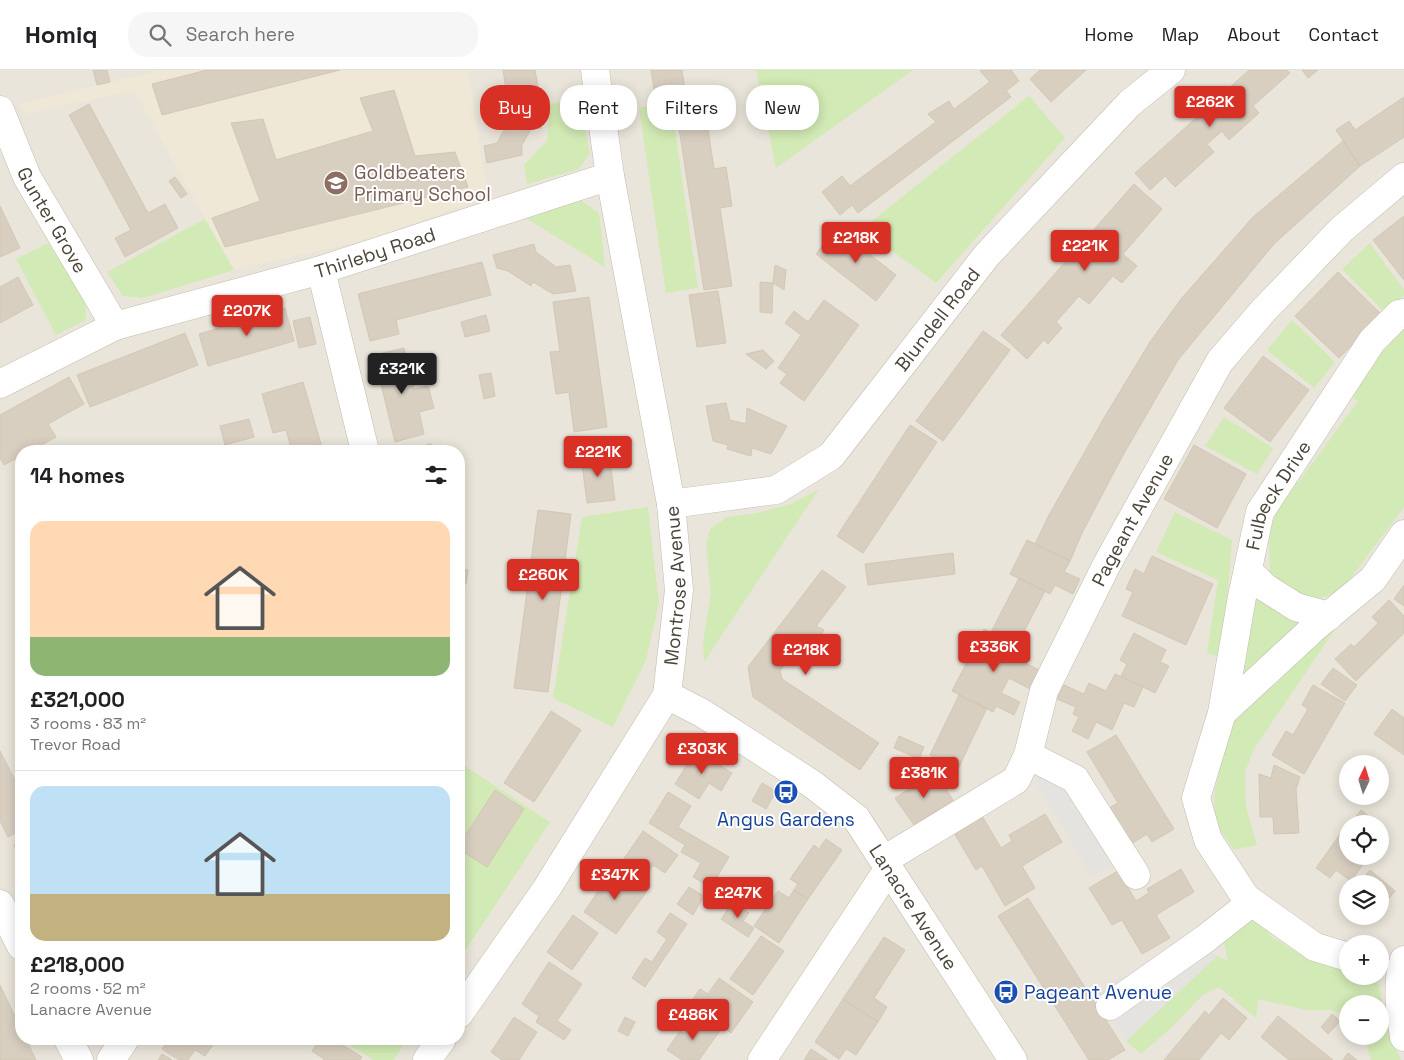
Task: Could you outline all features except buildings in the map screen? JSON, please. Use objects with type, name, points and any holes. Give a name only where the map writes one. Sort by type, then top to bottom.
[{"type":"street","name":"Montrose Avenue","points":[[465,1005],[547,888],[667,695],[678,590],[671,504],[610,176],[595,70]]},
{"type":"street","name":"Blundell Road","points":[[671,504],[776,490],[831,456],[987,255],[1130,103],[1171,70]]},
{"type":"street","name":"Gunter Grove","points":[[0,110],[27,177],[115,326]]},
{"type":"street","name":"Thirleby Road","points":[[0,384],[115,326],[321,270],[610,176]]},
{"type":"street","name":"Pageant Avenue","points":[[886,864],[1016,780],[1028,755],[1044,691],[1107,564],[1220,361],[1264,310],[1342,229],[1404,177]]},
{"type":"street","points":[[321,270],[364,445]]},
{"type":"street","name":"Fulbeck Drive","points":[[1339,954],[1315,947],[1246,898],[1208,840],[1196,798],[1222,712],[1260,512],[1372,341],[1399,314],[1404,314]]},
{"type":"street","points":[[1222,712],[1373,579],[1404,534]]},
{"type":"street","points":[[1248,571],[1266,588],[1296,607],[1329,616]]},
{"type":"street","name":"Lanacre Avenue","points":[[667,695],[702,713],[820,790],[856,818],[1014,1060]]},
{"type":"street","points":[[1028,755],[1075,779],[1136,875]]},
{"type":"street","points":[[762,1060],[886,864]]},
{"type":"street","points":[[1110,1006],[1205,939],[1252,902]]},
{"type":"street","points":[[0,904],[15,934]]},
{"type":"street","points":[[1395,966],[1404,1037]]},
{"type":"street","points":[[71,1045],[79,1060]]},
{"type":"street","points":[[111,1060],[122,1045]]},
{"type":"street","points":[[427,1060],[438,1045]]},
{"type":"shaded area","points":[[0,70],[1404,70],[1404,1060],[0,1060]]},
{"type":"shaded area","name":"Goldbeaters Primary School","points":[[161,70],[468,70],[489,196],[370,239],[234,270],[134,91],[23,114],[20,104]]},
{"type":"shaded area","points":[[1045,758],[1079,769],[1152,881],[1136,890],[1116,861],[1092,877],[1035,780]]},
{"type":"shaded area","points":[[1193,928],[1217,956],[1126,1041],[1097,994],[1164,950]]},
{"type":"green space","points":[[756,70],[913,70],[776,168],[768,130],[819,130],[819,85],[759,85]]},
{"type":"green space","points":[[1029,96],[1065,138],[936,283],[862,229]]},
{"type":"green space","points":[[560,102],[560,130],[585,130],[590,153],[579,169],[527,184],[524,165],[547,141],[548,130],[550,130],[550,104]]},
{"type":"green space","points":[[647,107],[647,130],[675,130],[698,288],[666,293],[639,108]]},
{"type":"green space","points":[[579,199],[599,213],[605,267],[524,217]]},
{"type":"green space","points":[[205,219],[234,270],[143,298],[123,296],[107,272]]},
{"type":"green space","points":[[48,243],[85,300],[86,320],[56,335],[16,259]]},
{"type":"green space","points":[[1370,243],[1404,290],[1404,295],[1384,312],[1342,269]]},
{"type":"green space","points":[[1292,320],[1335,362],[1314,388],[1267,350]]},
{"type":"green space","points":[[1404,327],[1404,507],[1341,591],[1312,601],[1270,578],[1269,533],[1284,492],[1292,479],[1298,483],[1358,401],[1349,394],[1376,355]]},
{"type":"green space","points":[[1224,417],[1273,448],[1257,474],[1205,446]]},
{"type":"green space","points":[[819,489],[704,662],[703,642],[711,593],[706,545],[710,529],[727,517],[757,513],[791,504]]},
{"type":"green space","points":[[648,507],[659,603],[646,660],[613,727],[553,698],[582,517]]},
{"type":"green space","points":[[1175,512],[1232,540],[1225,628],[1218,656],[1207,653],[1218,580],[1156,552]]},
{"type":"green space","points":[[1254,590],[1303,618],[1235,691]]},
{"type":"green space","points":[[1340,622],[1254,749],[1245,772],[1246,807],[1257,845],[1234,850],[1214,821],[1215,789],[1232,719]]},
{"type":"green space","points":[[465,766],[550,822],[465,951]]},
{"type":"green space","points":[[1263,917],[1270,936],[1304,956],[1339,964],[1339,985],[1379,985],[1381,995],[1339,995],[1339,1013],[1331,1010],[1307,1010],[1258,999],[1256,1018],[1219,987],[1203,995],[1170,1029],[1141,1054],[1126,1041],[1217,956],[1228,961],[1224,942],[1242,921]]},
{"type":"green space","points":[[1389,1029],[1401,1060],[1371,1060],[1367,1045],[1389,1045]]},
{"type":"green space","points":[[349,1045],[403,1045],[394,1060],[373,1060]]},
{"type":"place","name":"Goldbeaters Primary School","points":[[336,183]]},
{"type":"place","name":"Angus Gardens","points":[[786,792]]},
{"type":"place","name":"Pageant Avenue","points":[[1006,992]]}]
